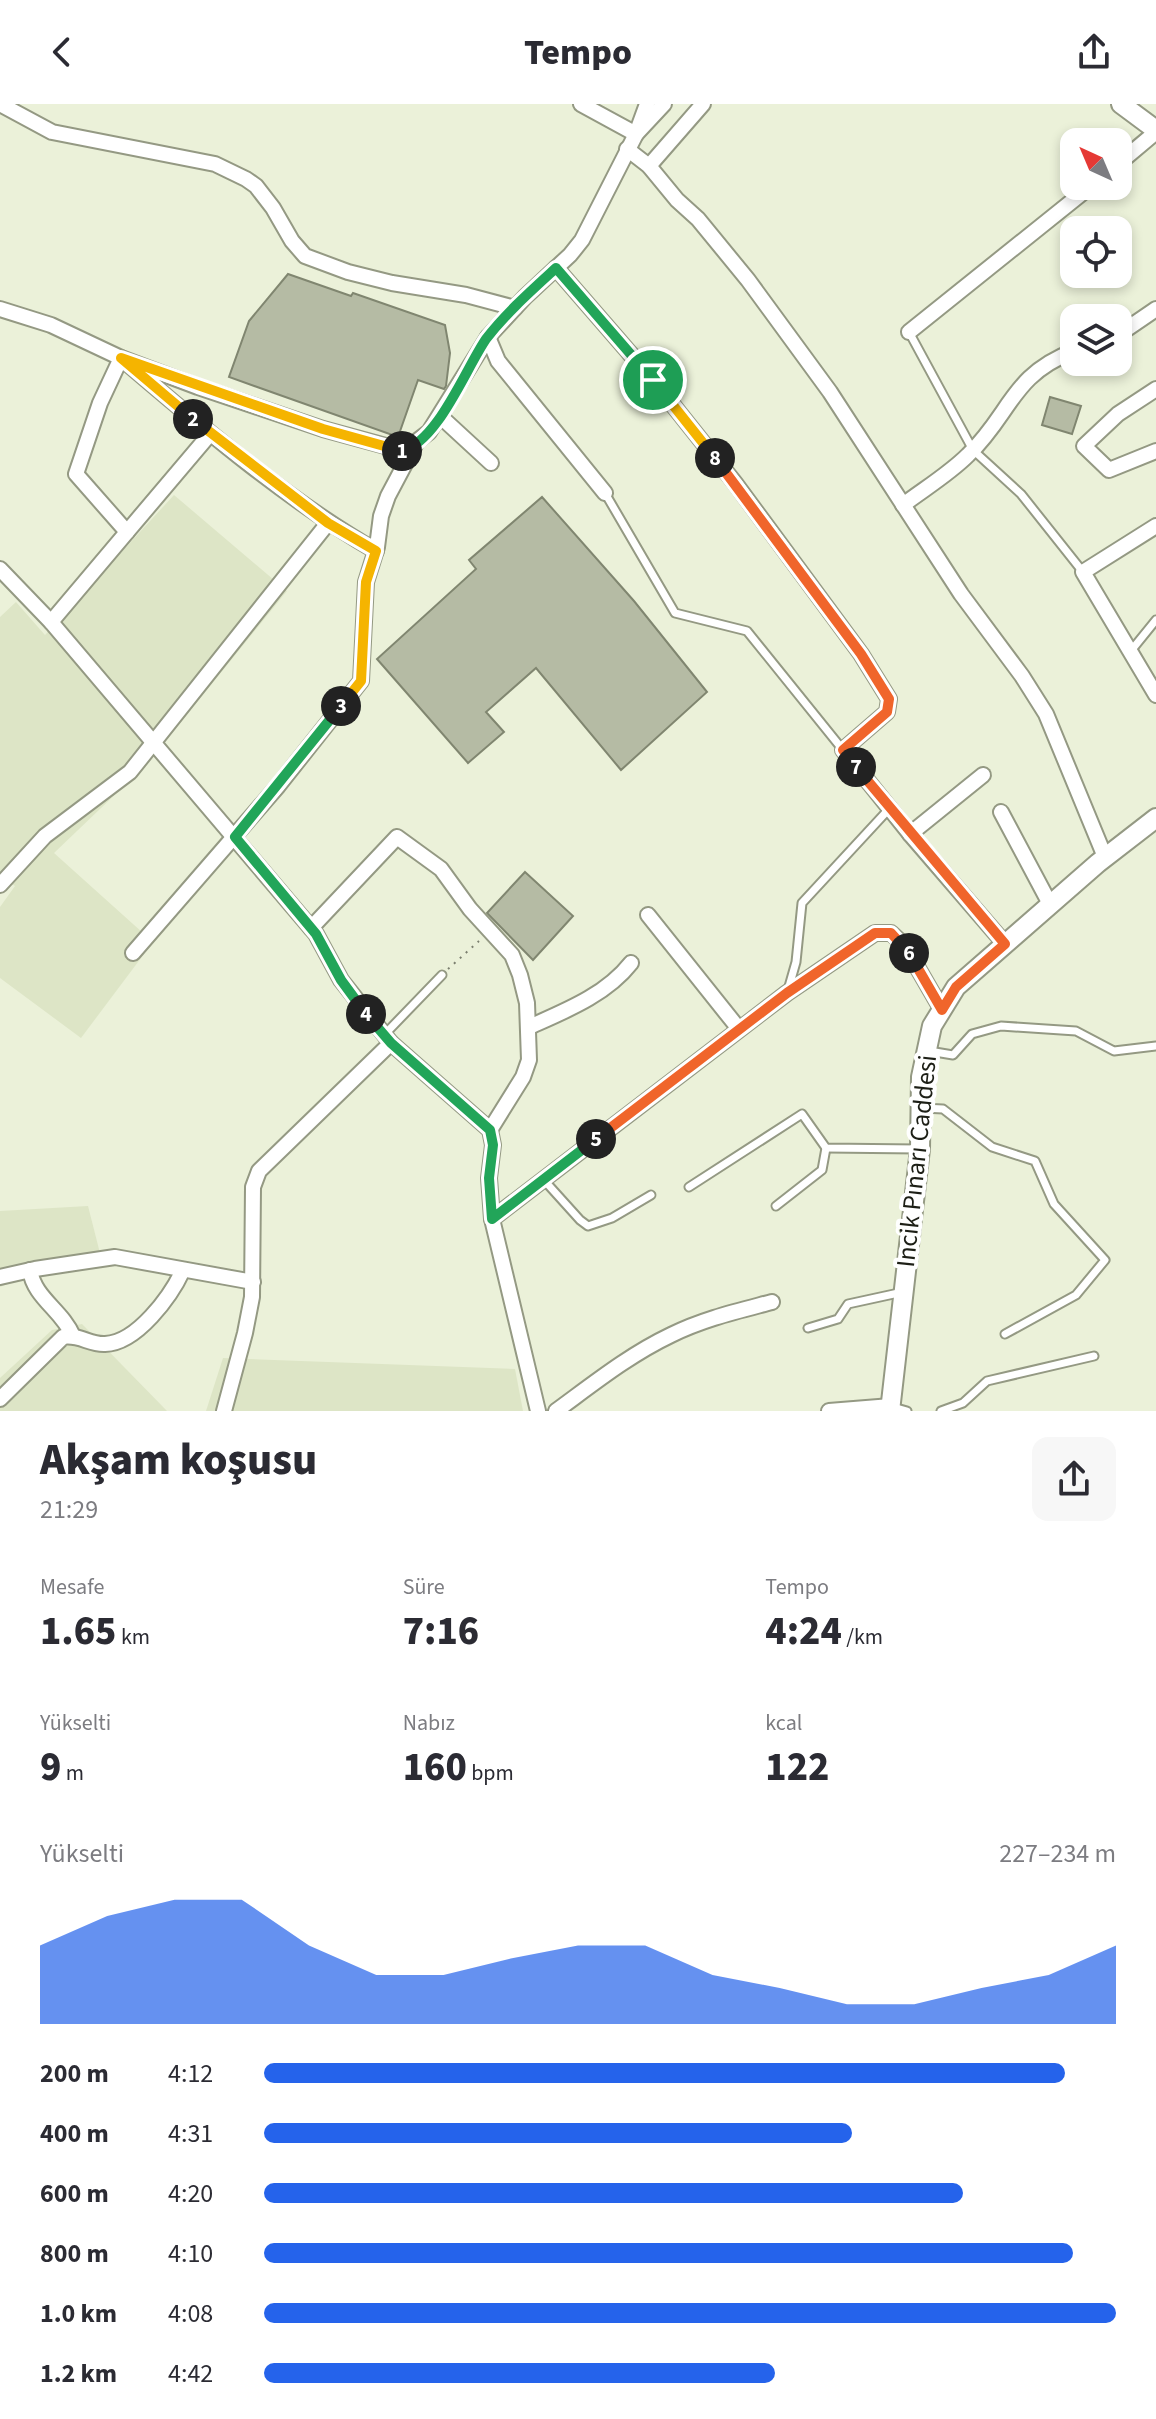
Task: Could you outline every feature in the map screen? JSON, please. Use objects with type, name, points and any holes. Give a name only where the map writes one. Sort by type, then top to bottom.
[{"type":"main road","points":[[1121,104],[1156,131]]},
{"type":"main road","name":"Incik Pınarı Caddesi","points":[[896,1409],[903,1292],[920,1149],[921,1077],[932,1026],[956,987],[1105,857],[1156,818]]},
{"type":"street","points":[[0,104],[52,132],[215,164],[246,179],[256,186],[273,208],[292,241],[305,256],[377,280],[466,295],[515,308]]},
{"type":"street","points":[[581,104],[636,134]]},
{"type":"street","points":[[0,309],[51,325],[121,358],[323,429],[404,451],[429,432],[488,337],[582,240],[636,134],[647,104]]},
{"type":"street","points":[[636,134],[664,104]]},
{"type":"street","points":[[649,166],[703,104]]},
{"type":"street","points":[[1132,152],[1156,131]]},
{"type":"street","points":[[627,149],[649,166],[677,200],[698,219],[748,280],[830,392],[961,594],[1022,676],[1046,714],[1105,857]]},
{"type":"street","points":[[909,332],[1074,200]]},
{"type":"street","points":[[556,268],[653,380],[735,483],[861,654],[889,699],[887,712],[843,750],[889,809],[1005,944]]},
{"type":"street","points":[[1132,325],[1156,309]]},
{"type":"street","points":[[488,337],[498,361],[605,493]]},
{"type":"street","points":[[121,358],[210,434],[328,523],[376,551]]},
{"type":"street","points":[[121,358],[100,403],[76,474],[127,532]]},
{"type":"street","points":[[903,505],[973,450],[994,427],[1012,396],[1032,374],[1060,359]]},
{"type":"street","points":[[1156,389],[1118,414],[1084,446],[1109,470],[1156,451]]},
{"type":"street","points":[[440,416],[491,463]]},
{"type":"street","points":[[51,622],[210,434]]},
{"type":"street","points":[[133,953],[235,837],[361,681],[366,582],[376,551],[381,516],[415,445]]},
{"type":"street","points":[[0,885],[45,836],[130,772],[328,523]]},
{"type":"street","points":[[1156,526],[1083,572],[1156,695]]},
{"type":"street","points":[[0,569],[51,622],[311,928],[341,980],[387,1039],[490,1130],[493,1145],[489,1178],[492,1219],[538,1411]]},
{"type":"street","points":[[910,834],[983,775]]},
{"type":"street","points":[[1001,812],[1050,904]]},
{"type":"street","points":[[311,928],[397,837],[441,869],[512,955],[520,975],[529,1027],[529,1060],[523,1077],[490,1130]]},
{"type":"street","points":[[648,915],[739,1029]]},
{"type":"street","points":[[492,1219],[787,993],[875,933],[891,933],[905,946],[942,1010]]},
{"type":"street","points":[[529,1027],[590,998],[620,977],[631,963]]},
{"type":"street","points":[[224,1411],[245,1333],[253,1282],[253,1187],[259,1171],[387,1039]]},
{"type":"street","points":[[0,1277],[115,1257],[253,1282]]},
{"type":"street","points":[[30,1270],[36,1290],[69,1327],[73,1336]]},
{"type":"street","points":[[0,1399],[60,1339],[73,1336],[101,1344],[126,1339],[134,1334],[174,1289],[183,1270]]},
{"type":"street","points":[[556,1411],[623,1362],[671,1335],[719,1316],[772,1302]]},
{"type":"street","points":[[829,1411],[896,1409]]},
{"type":"lane","points":[[909,332],[973,450],[1021,494],[1083,572]]},
{"type":"lane","points":[[605,493],[675,613],[747,631],[843,750]]},
{"type":"lane","points":[[1130,652],[1156,620]]},
{"type":"lane","points":[[787,993],[796,962],[802,903],[889,809]]},
{"type":"lane","points":[[387,1039],[442,975]]},
{"type":"lane","points":[[927,1051],[953,1055],[972,1034],[1001,1026],[1076,1031],[1114,1051],[1156,1046]]},
{"type":"lane","points":[[921,1107],[943,1109],[992,1147],[1035,1161],[1054,1204],[1105,1260],[1076,1295],[1005,1334]]},
{"type":"lane","points":[[689,1187],[802,1114],[826,1148],[822,1170],[776,1206]]},
{"type":"lane","points":[[826,1148],[920,1149]]},
{"type":"lane","points":[[543,1179],[588,1226],[612,1218],[651,1195]]},
{"type":"lane","points":[[808,1328],[838,1319],[848,1304],[903,1292]]},
{"type":"lane","points":[[941,1411],[963,1403],[987,1381],[1094,1356]]},
{"type":"path","points":[[442,975],[490,931]]},
{"type":"shaded area","points":[[174,495],[287,591],[147,764],[54,853],[153,942],[81,1038],[0,978],[0,907],[15,886],[0,876],[0,617],[16,602],[45,635]]},
{"type":"shaded area","points":[[88,1206],[103,1265],[15,1281],[0,1287],[0,1211]]},
{"type":"shaded area","points":[[82,1324],[167,1411],[0,1411],[0,1378],[52,1330]]},
{"type":"shaded area","points":[[223,1358],[515,1369],[523,1411],[206,1411]]},
{"type":"building","points":[[288,274],[445,325],[450,353],[446,386],[444,389],[418,380],[398,437],[229,377],[249,321]]},
{"type":"building","points":[[1050,397],[1081,406],[1072,434],[1042,425]]},
{"type":"building","points":[[542,497],[634,601],[707,692],[621,770],[536,668],[486,712],[504,732],[468,763],[377,659],[476,569],[469,560]]},
{"type":"building","points":[[525,872],[573,916],[533,960],[487,913]]},
{"type":"route","points":[[556,268],[653,380],[735,483],[861,654],[889,699],[887,712],[843,750],[910,834],[1005,944],[956,987],[942,1010],[905,946],[891,933],[875,933],[787,993],[492,1219],[489,1178],[493,1145],[490,1130],[384,1035],[341,980],[316,934],[235,837],[361,681],[366,582],[376,551],[328,523],[210,434],[121,358],[323,429],[404,451],[429,432],[488,337],[556,268]]}]
